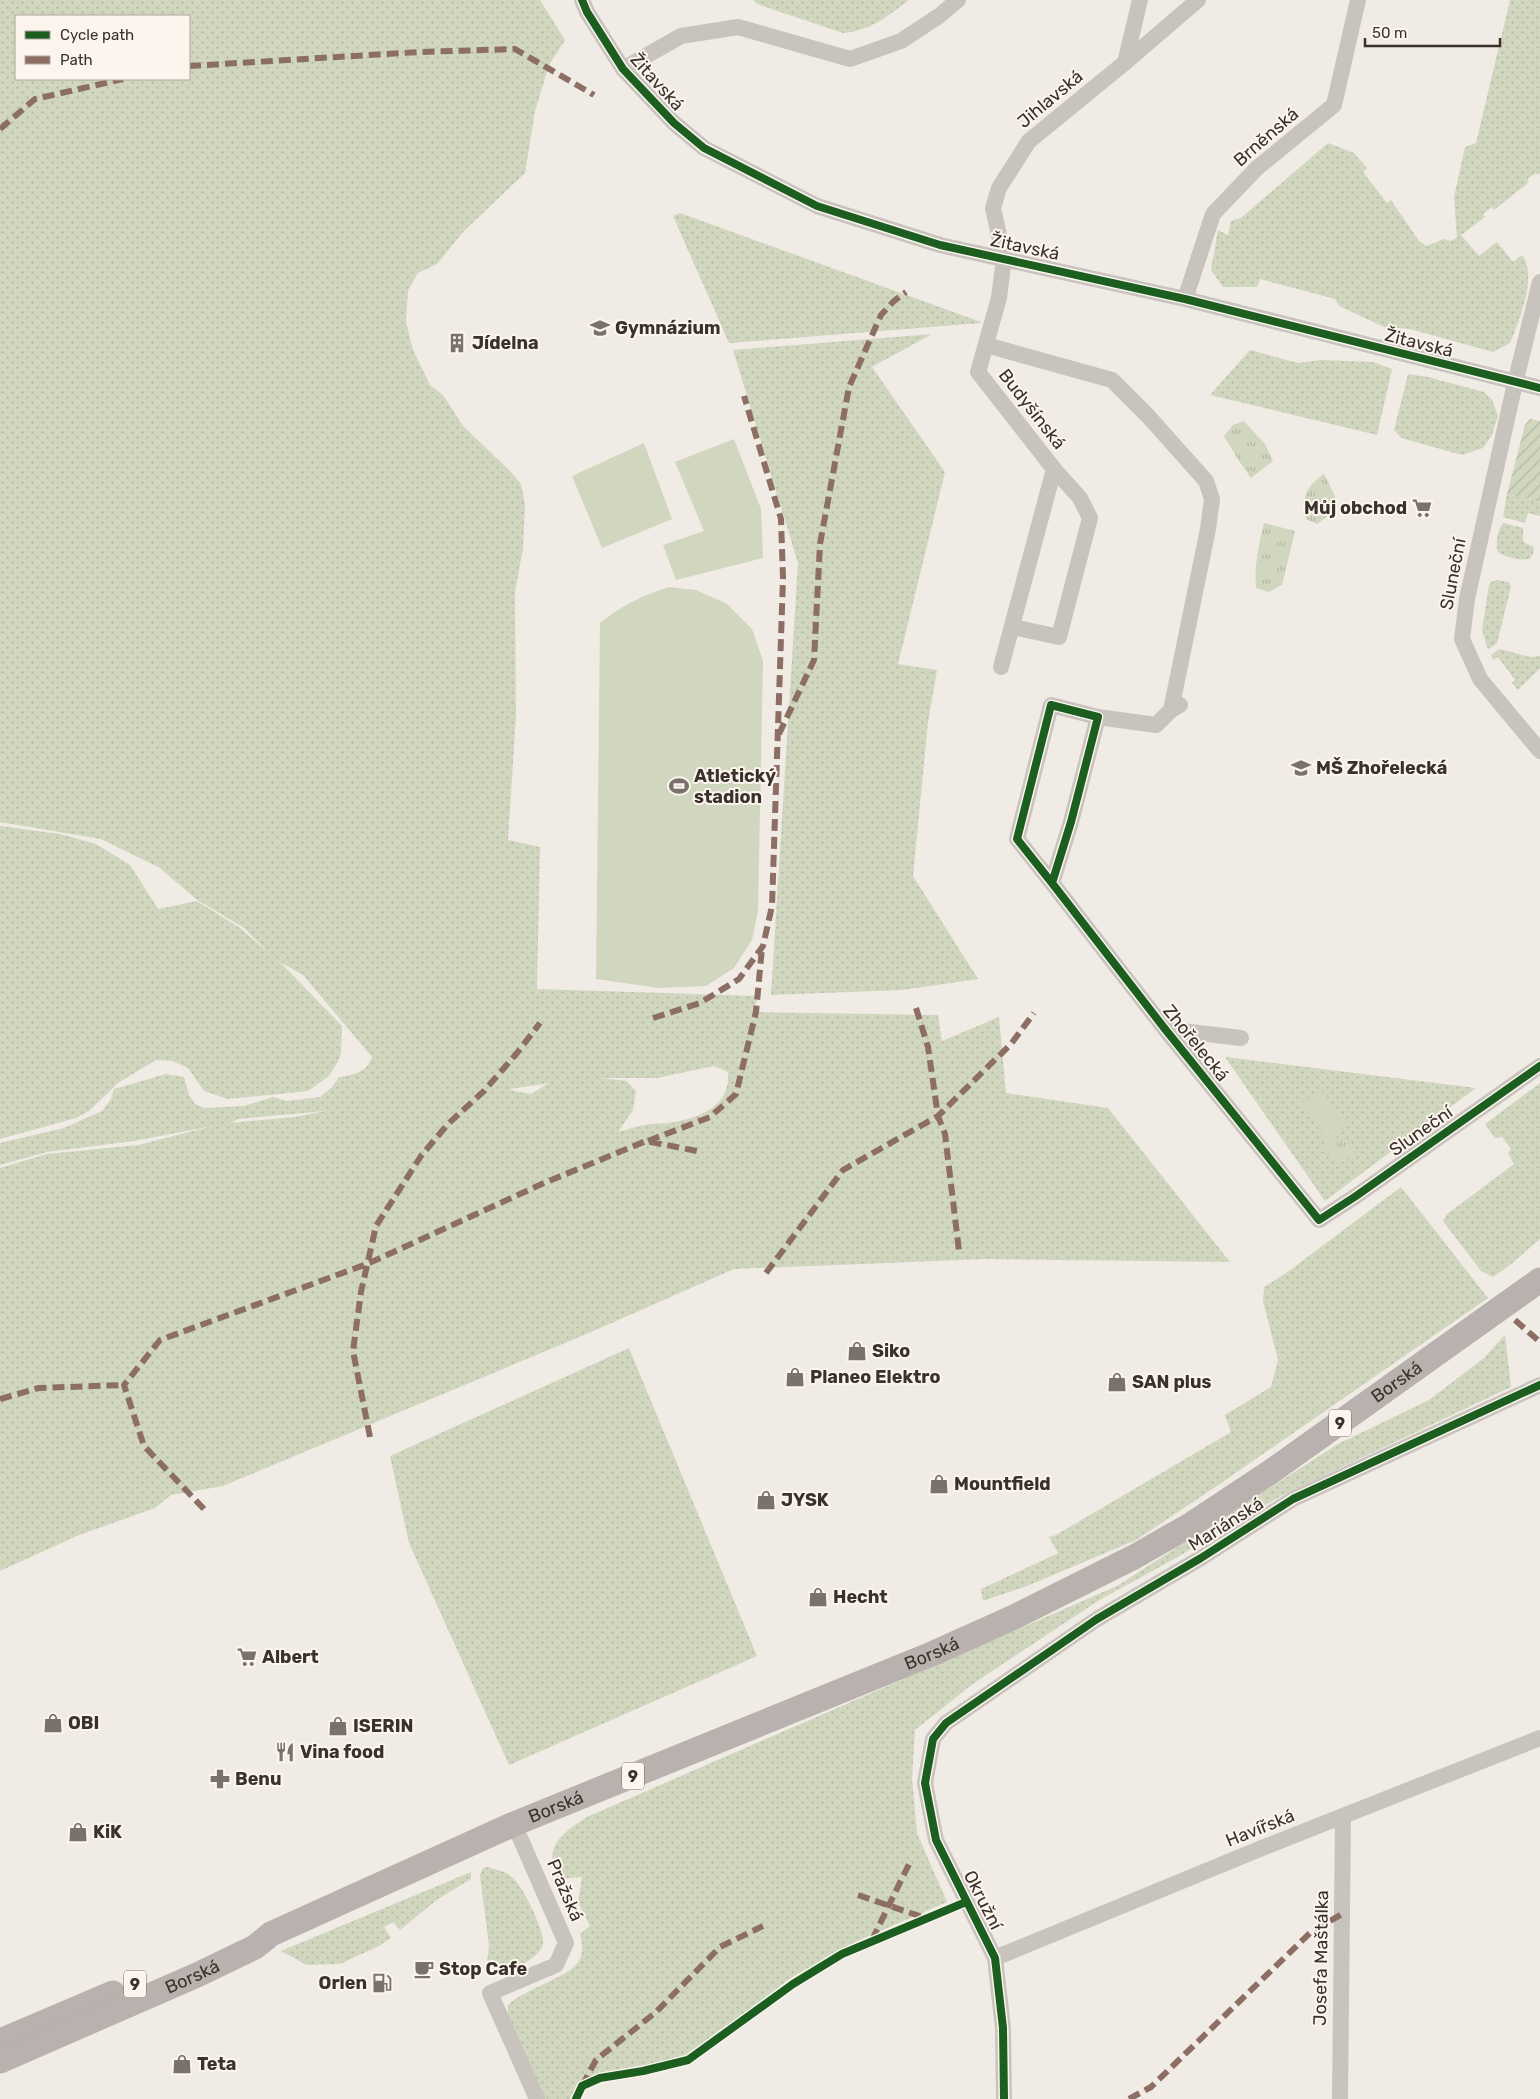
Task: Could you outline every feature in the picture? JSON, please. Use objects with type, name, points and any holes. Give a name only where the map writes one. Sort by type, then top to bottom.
[{"type":"main road","name":"Borská","points":[[0,2061],[197,1975],[255,1948],[271,1934],[514,1824],[934,1653],[1012,1618],[1134,1557],[1192,1524],[1269,1473],[1540,1280]]},
{"type":"main road","name":"Borská","points":[[0,2041],[248,1935],[271,1934]]},
{"type":"street","name":"Žitavská","points":[[582,0],[587,12],[623,69],[660,110],[704,148],[817,206],[940,245],[1185,299],[1540,388]]},
{"type":"street","points":[[623,69],[681,36],[738,27],[850,59],[901,40],[939,16],[958,0]]},
{"type":"street","points":[[1125,63],[1140,0]]},
{"type":"street","name":"Jihlavská","points":[[1004,258],[993,208],[999,188],[1029,141],[1125,63],[1198,0]]},
{"type":"street","name":"Brněnská","points":[[1185,299],[1213,214],[1257,168],[1334,105],[1358,0]]},
{"type":"street","name":"Budyšínská","points":[[1004,258],[1000,298],[978,372],[1054,469],[1080,498],[1090,518],[1059,637],[1013,627]]},
{"type":"street","name":"Sluneční","points":[[1540,282],[1515,383],[1467,599],[1462,639],[1480,678],[1540,751]]},
{"type":"street","name":"Zhořelecká","points":[[986,345],[1112,380],[1148,416],[1206,481],[1212,499],[1177,706],[1156,725],[1098,717],[1051,704],[1017,840],[1165,1029],[1319,1220]]},
{"type":"street","name":"Budyšínská","points":[[1000,667],[1013,627],[1054,469]]},
{"type":"street","points":[[1052,883],[1098,717]]},
{"type":"street","points":[[1165,1029],[1241,1038]]},
{"type":"street","name":"Sluneční","points":[[1319,1220],[1540,1066]]},
{"type":"street","name":"Mariánská","points":[[946,1723],[1096,1619],[1201,1558],[1293,1499],[1540,1385]]},
{"type":"street","name":"Okružní","points":[[946,1723],[933,1739],[925,1783],[936,1840],[995,1958],[1003,2028],[1004,2099]]},
{"type":"street","name":"Havířská","points":[[995,1958],[1262,1848],[1540,1738]]},
{"type":"street","name":"Josefa Maštálka","points":[[1340,2099],[1343,1817]]},
{"type":"street","name":"Pražská","points":[[514,1824],[566,1942],[556,1965],[490,1993],[537,2099]]},
{"type":"green space","points":[[0,0],[540,0],[565,40],[549,65],[535,111],[525,173],[463,232],[437,264],[418,273],[408,290],[406,322],[413,350],[430,385],[443,395],[463,426],[521,484],[525,505],[523,548],[515,592],[516,715],[508,840],[540,847],[537,989],[758,996],[753,1012],[938,1015],[942,1041],[999,1017],[1006,1093],[1108,1108],[1230,1262],[985,1259],[734,1269],[589,1333],[223,1486],[171,1495],[155,1508],[79,1535],[0,1571],[0,1168],[47,1154],[138,1145],[213,1126],[134,1141],[47,1152],[0,1165],[0,1143],[64,1128],[102,1111],[111,1099],[114,1089],[166,1074],[184,1077],[189,1095],[195,1104],[205,1108],[244,1106],[273,1097],[287,1101],[320,1097],[332,1087],[339,1077],[359,1072],[367,1066],[372,1057],[303,975],[280,962],[342,1026],[341,1053],[338,1061],[329,1076],[308,1091],[228,1099],[204,1091],[188,1068],[172,1061],[156,1060],[118,1083],[89,1111],[76,1118],[0,1139],[0,826],[60,834],[96,844],[130,865],[158,909],[197,901],[240,928],[269,953],[244,928],[196,899],[160,868],[101,839],[0,822]],"holes":[[[714,1066],[728,1072],[728,1083],[725,1093],[713,1107],[696,1117],[685,1120],[643,1125],[618,1132],[633,1110],[636,1091],[627,1081],[600,1078],[657,1078]],[[549,1083],[531,1094],[510,1090],[510,1089]],[[325,1111],[295,1117],[230,1123],[238,1119]]]},
{"type":"green space","points":[[753,0],[909,0],[870,26],[853,32],[843,33],[757,4]]},
{"type":"green space","points":[[1510,0],[1540,0],[1540,173],[1538,175],[1536,173],[1527,179],[1529,182],[1494,210],[1492,207],[1483,214],[1485,217],[1461,235],[1479,256],[1497,242],[1513,262],[1522,255],[1528,274],[1528,286],[1522,311],[1510,343],[1493,352],[1410,329],[1384,327],[1339,306],[1335,299],[1260,279],[1257,287],[1223,287],[1211,270],[1218,230],[1228,235],[1231,221],[1241,218],[1328,143],[1354,153],[1367,168],[1363,172],[1387,203],[1391,200],[1419,241],[1426,246],[1444,239],[1450,241],[1457,238],[1454,197],[1465,147],[1476,143]]},
{"type":"green space","points":[[680,213],[981,323],[729,343],[673,216]]},
{"type":"green space","points":[[932,334],[872,367],[945,472],[898,664],[937,670],[928,722],[913,876],[978,979],[902,990],[771,995],[798,563],[733,350]]},
{"type":"green space","points":[[1250,350],[1298,363],[1321,360],[1373,362],[1392,369],[1377,435],[1210,395]]},
{"type":"green space","points":[[1408,374],[1428,377],[1484,392],[1492,400],[1498,416],[1492,435],[1483,448],[1462,455],[1401,438],[1394,430]]},
{"type":"green space","points":[[1530,419],[1540,421],[1540,502],[1507,494],[1525,425]]},
{"type":"green space","points":[[1244,421],[1265,444],[1273,461],[1251,478],[1224,436],[1233,425]]},
{"type":"green space","points":[[734,439],[761,509],[763,558],[676,580],[663,545],[704,531],[675,462]]},
{"type":"green space","points":[[644,443],[672,519],[602,548],[572,476]]},
{"type":"green space","points":[[1324,474],[1335,496],[1332,513],[1317,524],[1306,519],[1304,505],[1309,488]]},
{"type":"green space","points":[[1507,494],[1540,502],[1540,516],[1528,513],[1525,523],[1503,517]]},
{"type":"green space","points":[[1264,523],[1295,531],[1282,585],[1269,592],[1256,588],[1256,563]]},
{"type":"green space","points":[[1503,523],[1523,528],[1523,542],[1534,547],[1533,554],[1529,559],[1513,558],[1498,552],[1498,537]]},
{"type":"green space","points":[[1497,580],[1509,582],[1511,587],[1497,643],[1489,649],[1482,630],[1489,585]]},
{"type":"green space","name":"Atletický stadion","points":[[669,587],[696,590],[727,604],[752,629],[763,661],[758,911],[752,940],[734,968],[706,986],[659,988],[596,979],[600,623],[616,611],[633,602]]},
{"type":"green space","points":[[1499,649],[1530,657],[1540,656],[1540,668],[1518,690],[1512,683],[1515,680],[1498,657],[1493,660],[1491,655]]},
{"type":"green space","points":[[1225,1057],[1476,1088],[1325,1201]]},
{"type":"green space","points":[[1540,1083],[1540,1239],[1493,1277],[1481,1271],[1443,1221],[1446,1215],[1514,1164],[1508,1153],[1511,1149],[1502,1137],[1495,1138],[1485,1124]]},
{"type":"green space","points":[[1320,1089],[1350,1125],[1328,1140],[1300,1103]]},
{"type":"green space","points":[[1340,1136],[1354,1153],[1338,1165],[1324,1146]]},
{"type":"green space","points":[[1401,1187],[1488,1298],[1136,1540],[1027,1586],[983,1601],[981,1589],[1058,1553],[1049,1537],[1056,1535],[1231,1432],[1225,1415],[1271,1387],[1278,1360],[1263,1301],[1264,1287],[1285,1274]]},
{"type":"green space","points":[[1505,1335],[1511,1387],[1281,1496],[1176,1558],[1101,1599],[974,1683],[915,1730],[912,1778],[917,1833],[947,1902],[853,1943],[789,1979],[712,2039],[688,2054],[652,2066],[594,2075],[577,2084],[570,2099],[544,2099],[508,2014],[508,2005],[515,1999],[557,1978],[574,1967],[581,1958],[580,1934],[590,1926],[578,1902],[582,1877],[557,1879],[552,1858],[557,1842],[569,1830],[587,1817],[1117,1586],[1338,1444],[1429,1400],[1484,1358]]},
{"type":"green space","points":[[629,1348],[757,1656],[509,1765],[409,1543],[390,1456]]},
{"type":"green space","points":[[488,1867],[507,1874],[517,1883],[541,1929],[543,1938],[543,1944],[537,1954],[525,1963],[505,1971],[500,1971],[487,1963],[489,1945],[480,1875],[483,1868]]},
{"type":"green space","points":[[471,1872],[471,1879],[438,1899],[400,1930],[393,1922],[384,1927],[391,1938],[379,1946],[340,1964],[307,1965],[281,1951]]},
{"type":"marked path","points":[[190,66],[419,52],[515,49],[594,95]]},
{"type":"marked path","points":[[0,129],[35,99],[119,80]]},
{"type":"marked path","points":[[779,734],[814,660],[820,544],[849,387],[881,315],[894,301],[906,292]]},
{"type":"marked path","points":[[653,1018],[700,1003],[739,979],[763,946],[772,906],[783,578],[781,519],[744,396]]},
{"type":"marked path","points":[[648,1141],[710,1117],[736,1094],[756,1012],[762,948]]},
{"type":"marked path","points":[[916,1008],[928,1047],[938,1116],[945,1134],[959,1251]]},
{"type":"marked path","points":[[766,1273],[843,1170],[938,1116],[1011,1044],[1034,1013]]},
{"type":"marked path","points":[[370,1437],[353,1351],[361,1292],[376,1226],[421,1156],[448,1124],[484,1091],[540,1023]]},
{"type":"marked path","points":[[204,1509],[144,1446],[124,1385],[160,1340],[367,1264],[544,1183],[646,1141],[697,1151]]},
{"type":"marked path","points":[[1515,1320],[1540,1342]]},
{"type":"marked path","points":[[0,1399],[39,1388],[124,1385]]},
{"type":"marked path","points":[[872,1940],[911,1860]]},
{"type":"marked path","points":[[858,1895],[925,1918]]},
{"type":"marked path","points":[[1129,2099],[1151,2087],[1311,1932],[1342,1914]]},
{"type":"marked path","points":[[582,2086],[596,2060],[656,2012],[720,1947],[763,1926]]},
{"type":"cycle path","points":[[582,0],[587,12],[623,69],[674,123],[704,148],[817,206],[940,245],[1185,299],[1540,388]]},
{"type":"cycle path","points":[[1052,883],[1017,839],[1051,705],[1098,717],[1071,822],[1052,883],[1165,1029],[1319,1220],[1540,1066]]},
{"type":"cycle path","points":[[1004,2099],[1003,2028],[995,1958],[936,1840],[925,1783],[933,1739],[946,1723],[1097,1619],[1201,1558],[1293,1499],[1540,1385]]},
{"type":"cycle path","points":[[576,2099],[582,2086],[600,2078],[643,2071],[688,2060],[793,1984],[842,1954],[966,1902]]},
{"type":"place","name":"Gymnázium","points":[[600,328]]},
{"type":"place","name":"Jídelna","points":[[457,343]]},
{"type":"place","name":"Můj obchod","points":[[1422,508]]},
{"type":"place","name":"MŠ Zhořelecká","points":[[1301,768]]},
{"type":"place","name":"Atletický stadion","points":[[679,786]]},
{"type":"place","name":"Siko","points":[[857,1351]]},
{"type":"place","name":"Planeo Elektro","points":[[795,1377]]},
{"type":"place","name":"SAN plus","points":[[1117,1382]]},
{"type":"place","name":"Mountfield","points":[[939,1484]]},
{"type":"place","name":"JYSK","points":[[766,1500]]},
{"type":"place","name":"Hecht","points":[[818,1597]]},
{"type":"place","name":"Albert","points":[[247,1657]]},
{"type":"place","name":"OBI","points":[[53,1723]]},
{"type":"place","name":"ISERIN","points":[[338,1726]]},
{"type":"place","name":"Vina food","points":[[285,1752]]},
{"type":"place","name":"Benu","points":[[220,1779]]},
{"type":"place","name":"KiK","points":[[78,1832]]},
{"type":"place","name":"Stop Cafe","points":[[424,1969]]},
{"type":"place","name":"Orlen","points":[[382,1983]]},
{"type":"place","name":"Teta","points":[[182,2064]]}]
